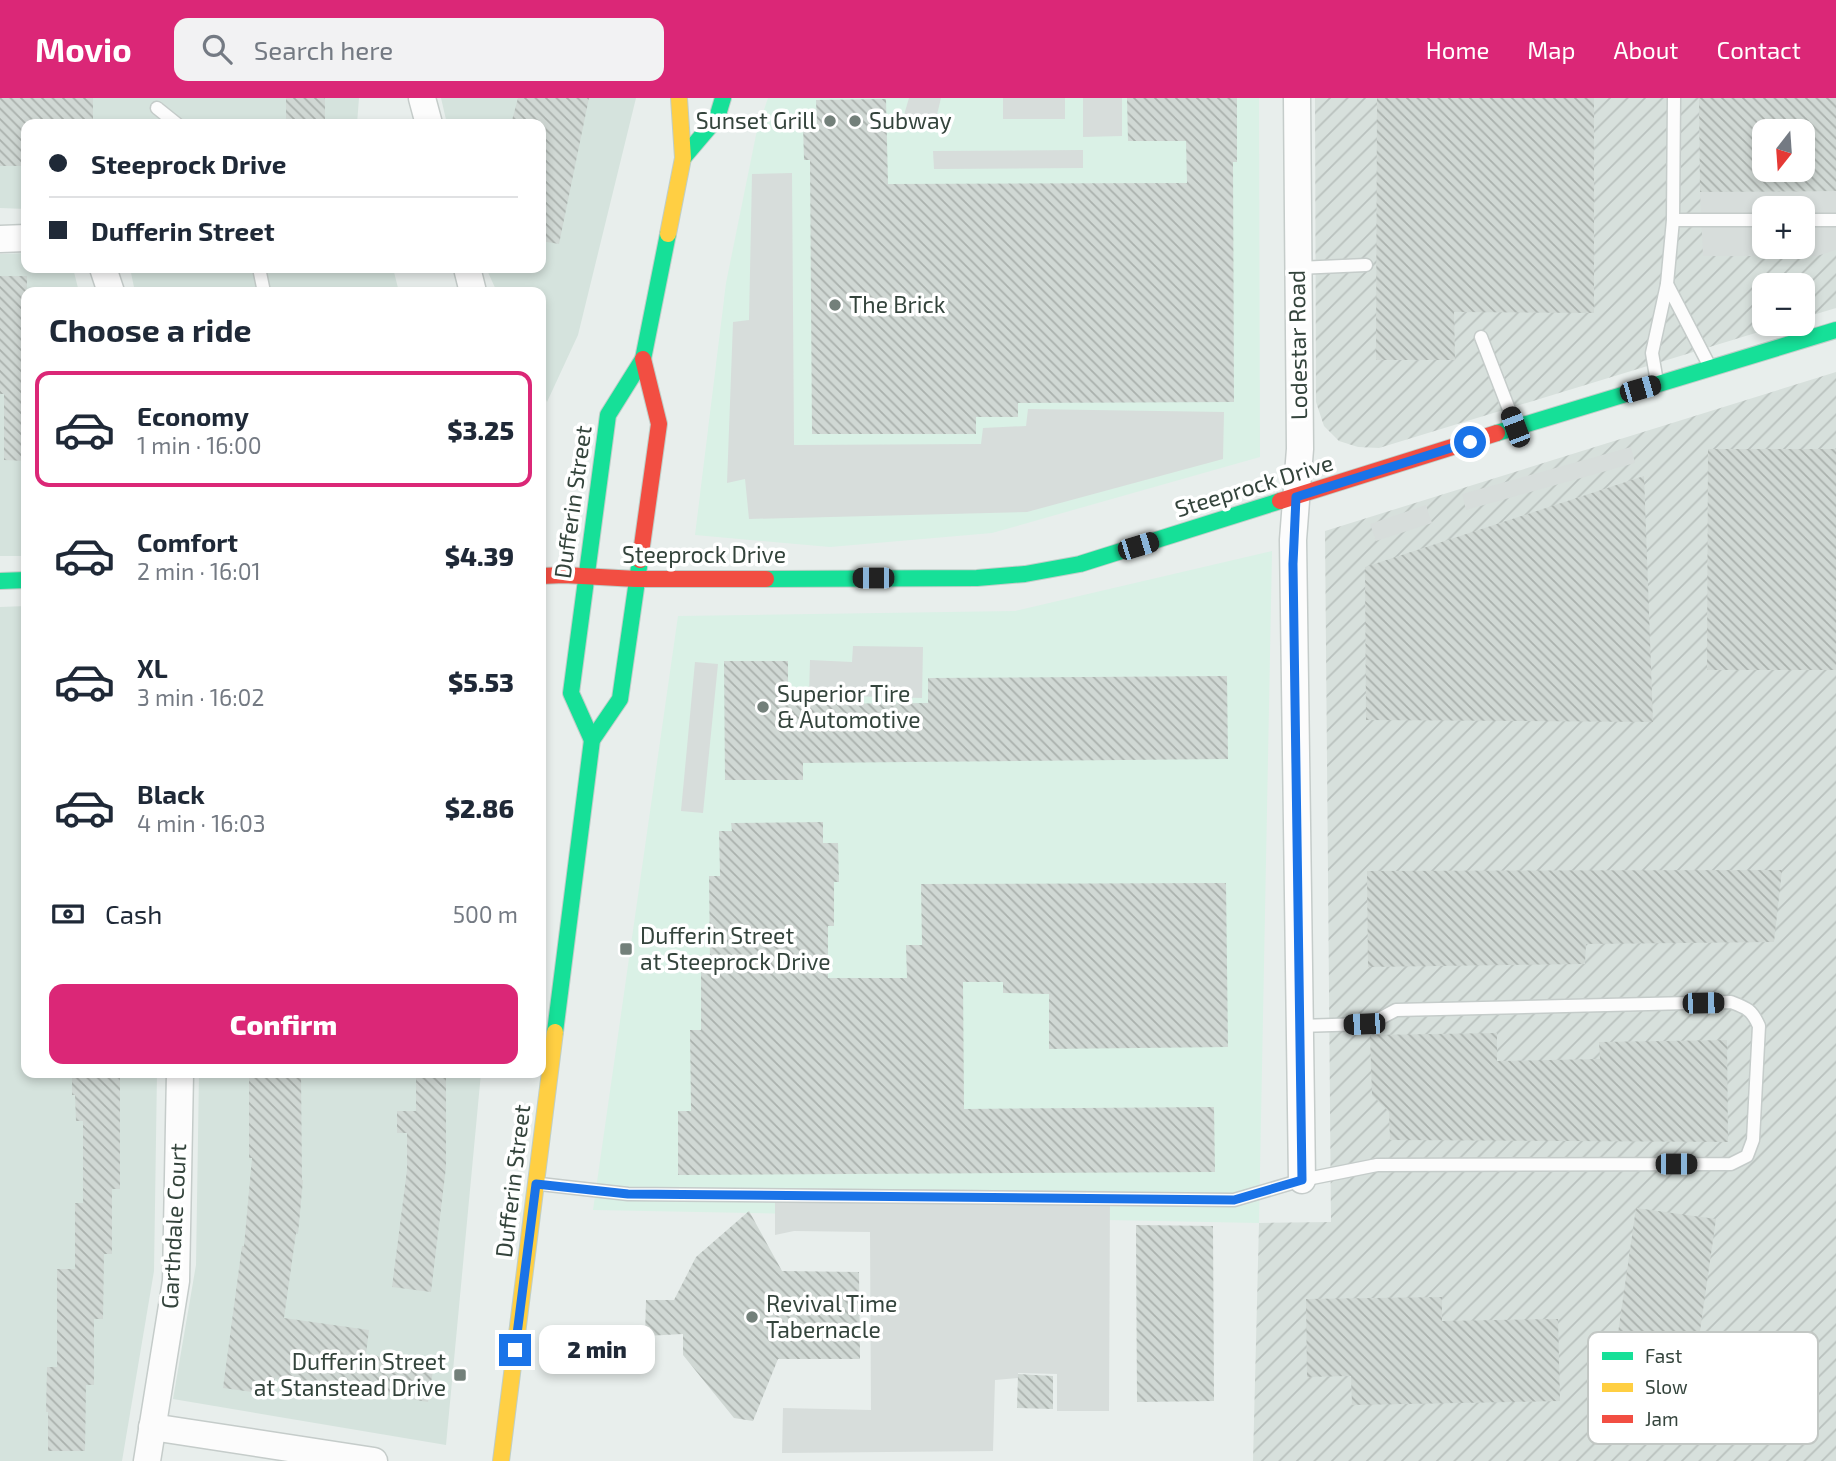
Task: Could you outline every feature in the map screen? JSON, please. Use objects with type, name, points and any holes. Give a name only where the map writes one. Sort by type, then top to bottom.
[{"type":"main road","name":"Dufferin Street","points":[[592,740],[571,693],[586,576],[608,415],[643,359],[683,158],[679,98]]},
{"type":"main road","name":"Dufferin Street","points":[[683,158],[717,118],[723,98]]},
{"type":"main road","name":"Steeprock Drive","points":[[546,576],[636,579],[964,578],[1020,575],[1080,564],[1515,427],[1836,330]]},
{"type":"main road","name":"Dufferin Street","points":[[501,1461],[592,740],[620,699],[659,424],[643,359]]},
{"type":"main road","points":[[0,581],[21,580]]},
{"type":"street","points":[[422,98],[428,119]]},
{"type":"street","name":"Lodestar Road","points":[[1297,98],[1300,449],[1293,540],[1302,1180]]},
{"type":"street","points":[[0,239],[21,238]]},
{"type":"street","name":"Garthdale Court","points":[[147,1461],[176,1281],[180,1078]]},
{"type":"street","points":[[152,1427],[374,1461]]},
{"type":"lane","points":[[1657,384],[1652,353],[1667,284],[1673,219],[1674,98]]},
{"type":"lane","points":[[157,108],[171,119]]},
{"type":"lane","points":[[1673,219],[1752,220]]},
{"type":"lane","points":[[1815,220],[1836,220]]},
{"type":"lane","points":[[1297,268],[1366,265]]},
{"type":"lane","points":[[1667,284],[1710,368]]},
{"type":"lane","points":[[1482,337],[1515,427]]},
{"type":"lane","points":[[536,1184],[628,1194],[1234,1200],[1302,1180],[1377,1165],[1731,1164],[1747,1156],[1753,1140],[1759,1026],[1747,1008],[1731,1002],[1396,1010],[1364,1024],[1299,1026]]},
{"type":"shaded area","points":[[0,98],[359,98],[357,119],[21,119],[21,209],[0,208]]},
{"type":"shaded area","points":[[441,98],[636,98],[578,335],[547,402],[546,287],[495,287],[488,273],[546,273],[546,119],[446,119]]},
{"type":"shaded area","points":[[768,98],[1259,98],[1260,457],[992,533],[830,547],[695,535],[726,283],[757,130]]},
{"type":"shaded area","points":[[909,98],[941,98],[935,123],[904,115]]},
{"type":"shaded area","points":[[1003,98],[1065,98],[1065,119],[1003,119]]},
{"type":"shaded area","points":[[1083,98],[1122,98],[1122,136],[1083,137]]},
{"type":"shaded area","points":[[1315,98],[1836,98],[1836,308],[1815,314],[1815,273],[1752,273],[1752,334],[1379,448],[1358,447],[1339,441],[1324,426],[1316,402]]},
{"type":"shaded area","points":[[1083,150],[1083,168],[934,169],[933,151]]},
{"type":"shaded area","points":[[792,173],[794,445],[981,444],[983,428],[1026,426],[1028,409],[1224,412],[1223,459],[1027,512],[749,519],[745,479],[727,483],[733,322],[749,320],[752,174]]},
{"type":"shaded area","points":[[1836,191],[1836,250],[1815,256],[1815,196],[1752,196],[1752,256],[1703,256],[1700,192]]},
{"type":"shaded area","points":[[21,253],[21,273],[74,273],[78,287],[21,287],[21,556],[0,556],[0,254]]},
{"type":"shaded area","points":[[131,273],[394,273],[398,287],[134,287]]},
{"type":"shaded area","points":[[1836,372],[1836,1461],[1253,1461],[1259,1223],[1331,1222],[1325,531]]},
{"type":"shaded area","points":[[1631,447],[1635,463],[1466,510],[1462,494]]},
{"type":"shaded area","points":[[1426,505],[1432,523],[1376,541],[1370,524]]},
{"type":"shaded area","points":[[1272,551],[1259,1223],[593,1210],[678,616],[1015,611]]},
{"type":"shaded area","points":[[21,606],[21,1078],[157,1078],[154,1271],[122,1461],[0,1461],[0,607]]},
{"type":"shaded area","points":[[853,646],[923,647],[922,698],[809,695],[810,660],[852,662]]},
{"type":"shaded area","points":[[695,662],[718,664],[703,813],[681,811]]},
{"type":"shaded area","points":[[199,1078],[481,1078],[446,1445],[173,1399],[196,1265]]},
{"type":"shaded area","points":[[775,1188],[1110,1191],[1109,1411],[1057,1411],[1057,1374],[1018,1373],[1018,1378],[995,1380],[993,1451],[782,1453],[783,1408],[871,1410],[870,1232],[794,1231],[775,1235]]},
{"type":"building","points":[[0,98],[93,98],[93,119],[21,119],[21,166],[0,166]]},
{"type":"building","points":[[286,98],[325,98],[325,119],[286,119]]},
{"type":"building","points":[[518,98],[589,98],[559,244],[546,242],[546,119],[512,119]]},
{"type":"building","points":[[1127,98],[1237,98],[1237,162],[1233,162],[1234,402],[1018,403],[1018,417],[976,417],[976,434],[812,434],[810,160],[804,160],[803,124],[817,124],[816,100],[886,99],[888,184],[1187,183],[1186,141],[1128,141]]},
{"type":"building","points":[[1377,98],[1594,98],[1594,313],[1454,312],[1455,360],[1376,360]]},
{"type":"building","points":[[1699,98],[1836,98],[1836,191],[1700,192]]},
{"type":"building","points":[[0,276],[27,276],[27,287],[21,287],[21,461],[4,460],[4,394],[0,394]]},
{"type":"building","points":[[1708,449],[1836,449],[1836,670],[1707,670]]},
{"type":"building","points":[[1644,476],[1653,722],[1366,720],[1365,567]]},
{"type":"building","points":[[724,661],[788,661],[788,704],[928,703],[928,678],[1227,676],[1228,759],[803,763],[803,780],[725,780]]},
{"type":"building","points":[[823,822],[823,843],[838,843],[839,882],[834,882],[834,926],[828,926],[828,978],[907,978],[906,945],[922,945],[921,884],[1226,883],[1228,1047],[1049,1049],[1049,994],[1003,993],[1003,982],[963,982],[964,1109],[1214,1107],[1215,1172],[678,1175],[678,1111],[691,1111],[690,1030],[701,1030],[701,960],[710,960],[709,876],[720,876],[719,831],[732,831],[731,823]]},
{"type":"building","points":[[1782,870],[1774,942],[1586,944],[1585,964],[1368,967],[1367,871]]},
{"type":"building","points":[[1497,1033],[1497,1061],[1600,1059],[1599,1042],[1727,1040],[1728,1142],[1390,1140],[1389,1112],[1372,1095],[1370,1035]]},
{"type":"building","points":[[72,1078],[120,1078],[120,1189],[112,1189],[112,1254],[104,1254],[103,1319],[94,1319],[94,1385],[86,1385],[85,1451],[48,1451],[47,1367],[57,1367],[57,1269],[75,1269],[75,1203],[83,1203],[83,1121],[76,1121],[75,1095],[72,1095]]},
{"type":"building","points":[[249,1078],[301,1078],[303,1180],[298,1234],[296,1233],[284,1318],[369,1330],[366,1354],[434,1365],[428,1402],[275,1379],[273,1395],[223,1388],[244,1246],[252,1158],[249,1158]]},
{"type":"building","points":[[416,1078],[446,1078],[446,1167],[431,1292],[392,1287],[407,1170],[407,1133],[397,1133],[397,1111],[416,1111]]},
{"type":"building","points":[[1636,1208],[1716,1219],[1700,1332],[1618,1332]]},
{"type":"building","name":"Revival Time Tabernacle","points":[[749,1211],[782,1271],[859,1272],[860,1359],[778,1359],[753,1421],[734,1418],[683,1355],[683,1334],[645,1336],[646,1300],[674,1300],[696,1257]]},
{"type":"building","points":[[1136,1225],[1213,1226],[1214,1401],[1137,1402]]},
{"type":"building","points":[[1442,1297],[1442,1321],[1558,1319],[1560,1401],[1352,1405],[1351,1376],[1307,1377],[1306,1299]]},
{"type":"building","points":[[1018,1374],[1053,1376],[1053,1409],[1017,1408]]},
{"type":"traffic: fast","points":[[683,158],[717,118],[723,98]]},
{"type":"traffic: fast","points":[[592,740],[571,693],[608,415],[643,359],[668,234]]},
{"type":"traffic: fast","points":[[1497,433],[1836,330]]},
{"type":"traffic: fast","points":[[766,579],[977,578],[1025,574],[1080,564],[1280,501]]},
{"type":"traffic: fast","points":[[555,1032],[592,740],[620,699],[640,560]]},
{"type":"traffic: fast","points":[[0,581],[21,580]]},
{"type":"traffic: slow","points":[[668,234],[683,158],[679,98]]},
{"type":"traffic: slow","points":[[501,1461],[555,1032]]},
{"type":"traffic: jam","points":[[640,560],[659,424],[643,359]]},
{"type":"traffic: jam","points":[[1280,501],[1497,433]]},
{"type":"traffic: jam","points":[[546,576],[766,579]]},
{"type":"place","name":"Sunset Grill","points":[[830,121]]},
{"type":"place","name":"Subway","points":[[855,121]]},
{"type":"place","name":"The Brick","points":[[835,305]]},
{"type":"place","name":"Superior Tire & Automotive","points":[[763,707]]},
{"type":"place","name":"Dufferin Street at Steeprock Drive","points":[[626,949]]},
{"type":"place","name":"Revival Time Tabernacle","points":[[752,1317]]},
{"type":"place","name":"Dufferin Street at Stanstead Drive","points":[[460,1375]]},
{"type":"route","points":[[515,1350],[536,1184],[628,1194],[1234,1200],[1302,1180],[1293,564],[1296,497],[1470,442]]}]
